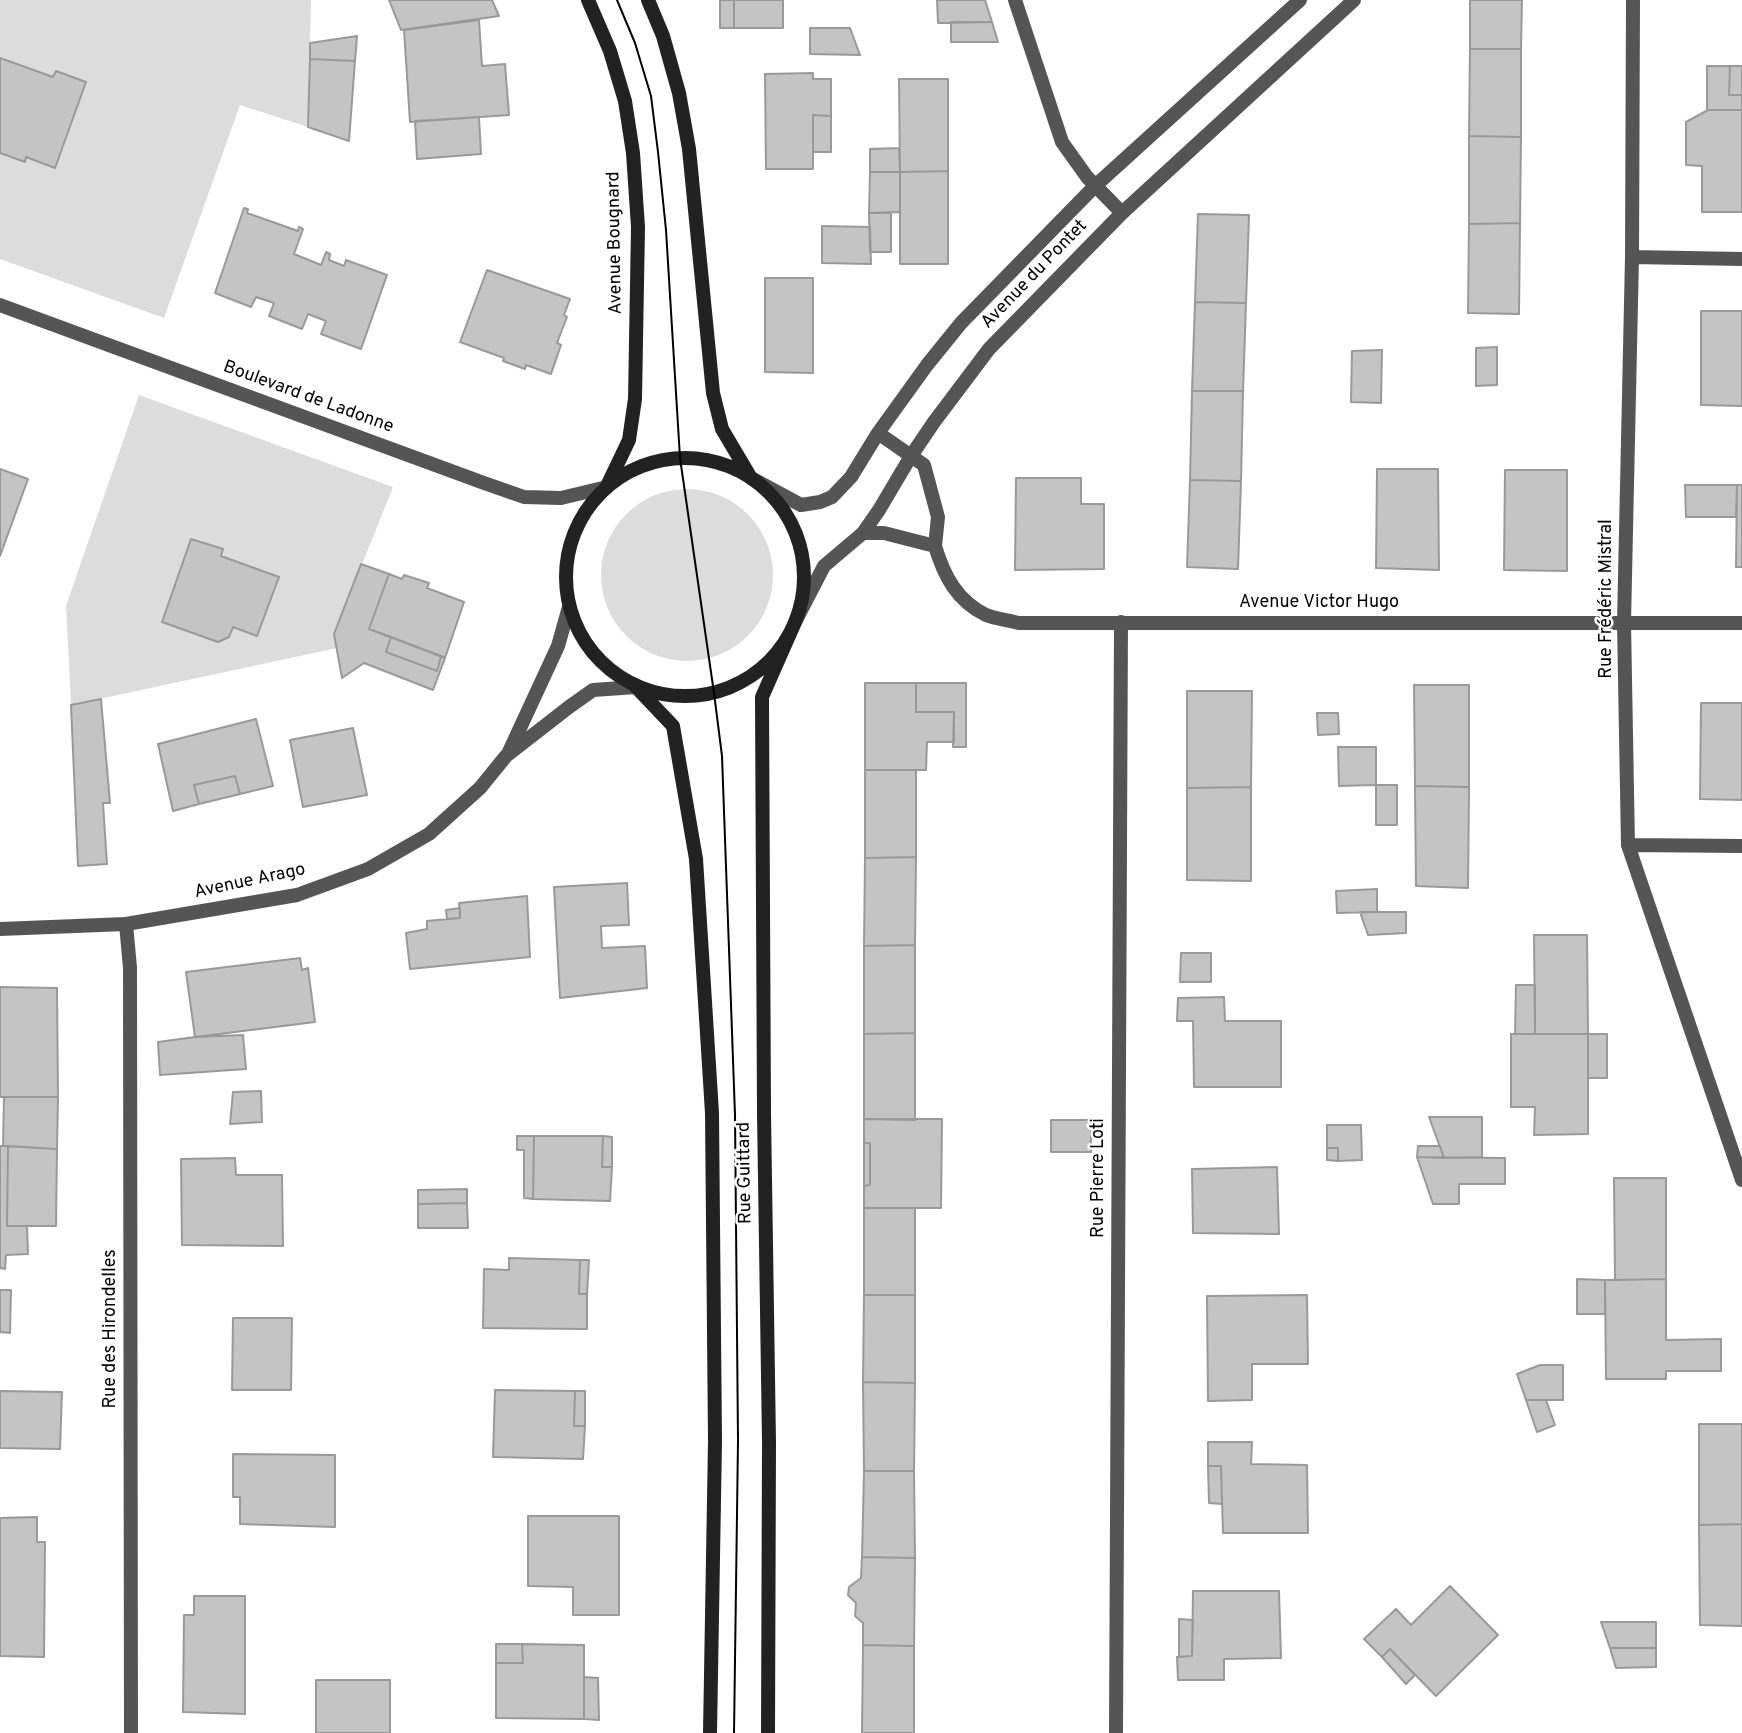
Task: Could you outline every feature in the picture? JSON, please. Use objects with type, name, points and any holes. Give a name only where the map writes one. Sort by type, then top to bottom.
[{"type":"main road","name":"Avenue Bougnard","points":[[588,0],[610,51],[625,101],[633,153],[638,227],[635,399],[629,440],[607,487]]},
{"type":"main road","points":[[648,0],[663,36],[679,93],[689,149],[713,393],[722,429],[751,478],[780,506],[799,541],[804,580],[796,620],[778,652],[750,678],[714,693],[675,697],[636,687],[606,667],[583,640],[569,607],[566,574],[571,542],[585,511],[607,487],[641,466],[680,458],[717,462],[751,478]]},
{"type":"main road","name":"Rue Guittard","points":[[768,1733],[769,1442],[762,697],[796,620]]},
{"type":"main road","name":"Rue Guittard","points":[[636,687],[673,726],[696,859],[712,1113],[715,1441],[710,1733]]},
{"type":"street","points":[[1014,0],[1062,142],[1095,186],[1122,213]]},
{"type":"street","name":"Avenue du Pontet","points":[[751,478],[802,505],[832,497],[851,477],[878,433],[961,323],[1095,186],[1300,0]]},
{"type":"street","name":"Avenue du Pontet","points":[[796,620],[824,566],[863,533],[934,422],[989,349],[1122,213],[1354,0]]},
{"type":"street","name":"Rue Frédéric Mistral","points":[[1633,0],[1632,257],[1624,623],[1628,845],[1742,1180]]},
{"type":"street","points":[[1632,257],[1742,259]]},
{"type":"street","name":"Boulevard de Ladonne","points":[[0,305],[524,497],[561,498],[607,487]]},
{"type":"street","name":"Avenue Victor Hugo","points":[[878,433],[924,465],[938,517],[935,546],[951,585],[966,602],[988,615],[1019,623],[1742,623]]},
{"type":"street","points":[[863,533],[884,533],[935,546]]},
{"type":"street","name":"Avenue Arago","points":[[506,756],[558,646],[569,607]]},
{"type":"street","name":"Rue Pierre Loti","points":[[1116,1733],[1121,622]]},
{"type":"street","name":"Avenue Arago","points":[[0,929],[126,924],[297,895],[368,869],[429,834],[480,788],[506,756],[593,690],[636,687]]},
{"type":"street","points":[[1628,845],[1742,846]]},
{"type":"street","name":"Rue des Hirondelles","points":[[126,924],[130,968],[131,1733]]},
{"type":"shaded area","points":[[0,0],[311,0],[308,127],[240,105],[164,318],[0,259]]},
{"type":"shaded area","points":[[139,395],[393,487],[334,634],[337,648],[71,705],[66,606]]},
{"type":"shaded area","points":[[687,489],[720,496],[748,514],[766,542],[773,575],[766,608],[748,636],[720,654],[687,661],[654,654],[626,636],[608,608],[601,575],[608,542],[626,514],[654,496]]},
{"type":"building","points":[[389,0],[492,0],[499,16],[401,30]]},
{"type":"building","points":[[720,0],[734,0],[734,28],[720,28]]},
{"type":"building","points":[[734,0],[783,0],[783,28],[734,28]]},
{"type":"building","points":[[937,0],[985,0],[992,22],[938,23]]},
{"type":"building","points":[[1470,0],[1522,0],[1521,49],[1470,49]]},
{"type":"building","points":[[479,20],[482,66],[505,64],[509,115],[410,122],[404,30]]},
{"type":"building","points":[[951,22],[992,22],[998,42],[951,42]]},
{"type":"building","points":[[810,28],[850,28],[860,55],[810,54]]},
{"type":"building","points":[[357,36],[355,61],[310,59],[310,43]]},
{"type":"building","points":[[1470,49],[1521,49],[1521,137],[1469,136]]},
{"type":"building","points":[[0,58],[53,77],[56,71],[86,82],[55,168],[26,157],[25,162],[0,153]]},
{"type":"building","points":[[310,59],[355,61],[349,141],[308,127]]},
{"type":"building","points":[[1707,66],[1730,66],[1729,95],[1742,95],[1742,110],[1707,110]]},
{"type":"building","points":[[1730,66],[1742,66],[1742,95],[1729,95]]},
{"type":"building","points":[[813,73],[813,79],[831,79],[831,116],[813,115],[813,169],[766,169],[765,74]]},
{"type":"building","points":[[899,79],[948,79],[948,171],[900,172]]},
{"type":"building","points":[[1708,110],[1742,110],[1742,212],[1702,212],[1702,166],[1686,165],[1686,122]]},
{"type":"building","points":[[813,115],[831,116],[831,152],[813,152]]},
{"type":"building","points":[[479,117],[481,154],[417,159],[415,121]]},
{"type":"building","points":[[1469,136],[1521,137],[1520,223],[1469,224]]},
{"type":"building","points":[[899,148],[900,172],[870,172],[870,149]]},
{"type":"building","points":[[948,171],[948,264],[900,264],[900,172]]},
{"type":"building","points":[[870,172],[900,172],[900,212],[869,213]]},
{"type":"building","points":[[244,208],[248,209],[247,213],[298,231],[299,227],[303,229],[294,254],[321,265],[326,252],[330,254],[329,260],[344,266],[346,260],[387,275],[361,349],[321,334],[326,321],[308,314],[302,329],[269,316],[274,303],[256,297],[251,307],[215,293]]},
{"type":"building","points":[[869,213],[891,213],[891,252],[870,252]]},
{"type":"building","points":[[1198,214],[1249,215],[1246,303],[1195,302]]},
{"type":"building","points":[[1520,223],[1519,314],[1468,313],[1469,224]]},
{"type":"building","points":[[822,226],[870,227],[871,264],[822,263]]},
{"type":"building","points":[[487,270],[570,299],[564,315],[567,317],[557,343],[561,345],[551,374],[526,365],[525,369],[503,361],[504,358],[460,342]]},
{"type":"building","points":[[765,278],[813,278],[813,373],[765,372]]},
{"type":"building","points":[[1195,302],[1246,303],[1243,391],[1192,391]]},
{"type":"building","points":[[1701,311],[1742,311],[1742,406],[1701,405]]},
{"type":"building","points":[[1497,347],[1497,385],[1476,386],[1476,348]]},
{"type":"building","points":[[1382,350],[1381,403],[1351,402],[1352,351]]},
{"type":"building","points":[[1192,391],[1243,391],[1241,481],[1190,480]]},
{"type":"building","points":[[0,469],[28,479],[0,556]]},
{"type":"building","points":[[1377,469],[1438,469],[1439,570],[1376,568]]},
{"type":"building","points":[[1505,470],[1567,470],[1567,571],[1504,570]]},
{"type":"building","points":[[1016,478],[1081,478],[1081,504],[1104,504],[1104,569],[1015,570]]},
{"type":"building","points":[[1190,480],[1241,481],[1238,569],[1187,567]]},
{"type":"building","points":[[1685,485],[1737,485],[1736,517],[1686,517]]},
{"type":"building","points":[[1737,485],[1742,485],[1742,567],[1736,567]]},
{"type":"building","points":[[191,539],[223,549],[221,556],[279,577],[257,636],[233,627],[229,637],[218,642],[162,622]]},
{"type":"building","points":[[361,564],[389,574],[369,629],[391,637],[386,652],[437,671],[441,656],[445,658],[433,690],[364,663],[342,678],[334,634]]},
{"type":"building","points":[[389,574],[402,579],[404,575],[429,583],[427,588],[464,602],[445,658],[369,629]]},
{"type":"building","points":[[391,637],[441,656],[437,671],[386,652]]},
{"type":"building","points":[[865,683],[916,683],[916,712],[954,712],[954,742],[927,742],[926,770],[865,770]]},
{"type":"building","points":[[916,683],[966,683],[966,747],[953,747],[954,712],[916,712]]},
{"type":"building","points":[[1414,685],[1469,685],[1469,787],[1415,786]]},
{"type":"building","points":[[1187,691],[1252,691],[1251,787],[1187,788]]},
{"type":"building","points":[[101,699],[110,803],[103,803],[107,864],[78,866],[71,705]]},
{"type":"building","points":[[1701,703],[1742,703],[1742,800],[1700,799]]},
{"type":"building","points":[[1317,713],[1338,713],[1339,734],[1318,735]]},
{"type":"building","points":[[256,719],[273,786],[240,794],[235,776],[194,785],[199,804],[173,811],[158,744]]},
{"type":"building","points":[[353,728],[367,795],[303,807],[290,740]]},
{"type":"building","points":[[1338,747],[1376,747],[1376,785],[1339,786]]},
{"type":"building","points":[[865,770],[916,770],[916,857],[865,858]]},
{"type":"building","points":[[235,776],[240,794],[199,804],[194,785]]},
{"type":"building","points":[[1376,785],[1397,785],[1397,825],[1376,825]]},
{"type":"building","points":[[1415,786],[1469,787],[1468,888],[1416,886]]},
{"type":"building","points":[[1251,787],[1251,881],[1187,880],[1187,788]]},
{"type":"building","points":[[916,857],[915,945],[864,946],[865,858]]},
{"type":"building","points":[[627,883],[629,925],[601,926],[602,948],[645,946],[647,988],[560,998],[554,887]]},
{"type":"building","points":[[1377,889],[1377,912],[1337,913],[1336,891]]},
{"type":"building","points":[[527,896],[530,957],[410,969],[406,933],[427,929],[427,921],[460,918],[459,903]]},
{"type":"building","points":[[460,908],[460,918],[447,919],[446,910]]},
{"type":"building","points":[[1360,912],[1406,912],[1406,933],[1368,935]]},
{"type":"building","points":[[1534,935],[1587,935],[1588,1034],[1535,1034]]},
{"type":"building","points":[[915,945],[915,1033],[864,1034],[864,946]]},
{"type":"building","points":[[1181,953],[1211,953],[1211,982],[1180,982]]},
{"type":"building","points":[[300,958],[302,970],[308,968],[315,1022],[195,1037],[186,972]]},
{"type":"building","points":[[1516,985],[1535,985],[1535,1034],[1515,1034]]},
{"type":"building","points":[[0,987],[57,988],[58,1097],[0,1097]]},
{"type":"building","points":[[1224,997],[1225,1021],[1281,1021],[1281,1087],[1194,1087],[1193,1021],[1177,1021],[1178,998]]},
{"type":"building","points":[[915,1033],[915,1120],[864,1119],[864,1034]]},
{"type":"building","points":[[1511,1034],[1588,1034],[1588,1134],[1534,1135],[1535,1107],[1511,1107]]},
{"type":"building","points":[[1588,1034],[1607,1034],[1607,1078],[1588,1078]]},
{"type":"building","points":[[243,1035],[246,1069],[160,1075],[158,1042]]},
{"type":"building","points":[[261,1091],[262,1122],[230,1124],[233,1092]]},
{"type":"building","points":[[4,1097],[58,1097],[57,1149],[3,1146]]},
{"type":"building","points":[[1429,1117],[1482,1117],[1482,1157],[1444,1158]]},
{"type":"building","points":[[864,1119],[942,1119],[941,1208],[864,1208],[864,1186],[870,1185],[870,1143],[864,1143]]},
{"type":"building","points":[[1051,1120],[1091,1120],[1091,1152],[1051,1152]]},
{"type":"building","points":[[1327,1125],[1361,1125],[1362,1160],[1338,1161],[1338,1148],[1327,1148]]},
{"type":"building","points":[[517,1136],[534,1136],[533,1199],[524,1198],[524,1150],[517,1150]]},
{"type":"building","points":[[534,1136],[603,1136],[602,1167],[612,1167],[610,1201],[533,1199]]},
{"type":"building","points":[[603,1136],[612,1137],[612,1167],[602,1167]]},
{"type":"building","points":[[864,1143],[870,1143],[870,1185],[864,1186]]},
{"type":"building","points":[[0,1146],[8,1146],[7,1226],[27,1226],[28,1254],[6,1255],[5,1269],[0,1268]]},
{"type":"building","points":[[8,1146],[57,1149],[56,1226],[7,1226]]},
{"type":"building","points":[[1418,1146],[1440,1146],[1444,1158],[1417,1157]]},
{"type":"building","points":[[1327,1148],[1338,1148],[1338,1161],[1327,1160]]},
{"type":"building","points":[[1417,1157],[1505,1158],[1505,1184],[1459,1184],[1459,1204],[1433,1204]]},
{"type":"building","points":[[235,1158],[236,1175],[282,1175],[283,1246],[182,1245],[181,1159]]},
{"type":"building","points":[[1277,1167],[1279,1234],[1193,1233],[1192,1169]]},
{"type":"building","points":[[1614,1178],[1666,1178],[1666,1279],[1615,1280]]},
{"type":"building","points":[[467,1189],[467,1203],[418,1204],[418,1190]]},
{"type":"building","points":[[467,1203],[468,1228],[418,1228],[418,1204]]},
{"type":"building","points":[[864,1208],[915,1208],[915,1295],[864,1295]]},
{"type":"building","points":[[509,1258],[580,1260],[579,1294],[587,1294],[587,1329],[483,1328],[484,1269],[509,1270]]},
{"type":"building","points":[[580,1260],[589,1260],[587,1294],[579,1294]]},
{"type":"building","points":[[1577,1279],[1605,1280],[1605,1314],[1577,1314]]},
{"type":"building","points":[[1666,1279],[1666,1340],[1721,1339],[1721,1371],[1666,1371],[1666,1379],[1606,1379],[1605,1280]]},
{"type":"building","points":[[0,1290],[11,1290],[10,1333],[0,1332]]},
{"type":"building","points":[[864,1295],[915,1295],[915,1383],[863,1382]]},
{"type":"building","points":[[1307,1295],[1308,1364],[1252,1364],[1252,1400],[1208,1401],[1207,1296]]},
{"type":"building","points":[[233,1318],[292,1318],[291,1390],[232,1390]]},
{"type":"building","points":[[1540,1365],[1563,1365],[1563,1400],[1526,1400],[1517,1374]]},
{"type":"building","points":[[863,1382],[915,1383],[914,1471],[864,1471]]},
{"type":"building","points":[[495,1390],[575,1391],[574,1426],[585,1426],[583,1459],[493,1457]]},
{"type":"building","points":[[0,1391],[62,1392],[60,1449],[0,1448]]},
{"type":"building","points":[[575,1391],[585,1391],[585,1426],[574,1426]]},
{"type":"building","points":[[1526,1400],[1546,1400],[1555,1425],[1537,1432]]},
{"type":"building","points":[[1699,1424],[1742,1424],[1742,1524],[1699,1525]]},
{"type":"building","points":[[1208,1442],[1252,1442],[1251,1464],[1307,1465],[1308,1533],[1223,1533],[1221,1466],[1208,1466]]},
{"type":"building","points":[[233,1454],[335,1455],[335,1527],[240,1524],[240,1497],[233,1497]]},
{"type":"building","points":[[1208,1466],[1221,1466],[1222,1504],[1209,1503]]},
{"type":"building","points":[[864,1471],[914,1471],[915,1558],[862,1557]]},
{"type":"building","points":[[528,1516],[619,1516],[619,1615],[573,1615],[573,1587],[528,1586]]},
{"type":"building","points":[[37,1517],[37,1542],[45,1542],[44,1657],[0,1656],[0,1518]]},
{"type":"building","points":[[1742,1524],[1742,1626],[1700,1625],[1699,1525]]},
{"type":"building","points":[[862,1557],[915,1558],[914,1646],[863,1645],[863,1623],[855,1616],[856,1603],[848,1595],[849,1587],[861,1578]]},
{"type":"building","points":[[1450,1586],[1498,1635],[1436,1696],[1390,1649],[1382,1657],[1364,1639],[1396,1609],[1411,1625]]},
{"type":"building","points":[[1193,1591],[1279,1591],[1281,1658],[1224,1659],[1224,1680],[1178,1680],[1177,1657],[1192,1656]]},
{"type":"building","points":[[194,1596],[245,1596],[245,1714],[183,1712],[184,1615],[194,1615]]},
{"type":"building","points":[[1179,1619],[1193,1620],[1192,1656],[1179,1657]]},
{"type":"building","points":[[1601,1622],[1656,1622],[1656,1648],[1610,1648]]},
{"type":"building","points":[[496,1644],[522,1644],[523,1663],[496,1663]]},
{"type":"building","points":[[522,1644],[584,1645],[584,1719],[496,1718],[496,1663],[523,1663]]},
{"type":"building","points":[[863,1645],[914,1646],[914,1733],[862,1733]]},
{"type":"building","points":[[1610,1648],[1656,1648],[1656,1667],[1616,1668]]},
{"type":"building","points":[[1390,1649],[1415,1675],[1406,1684],[1382,1657]]},
{"type":"building","points":[[584,1677],[598,1678],[599,1720],[584,1719]]},
{"type":"building","points":[[316,1680],[390,1680],[390,1733],[316,1733]]},
{"type":"tram line","points":[[617,0],[635,43],[651,96],[666,230],[680,458],[722,756],[735,1115],[738,1441],[734,1733]]}]
